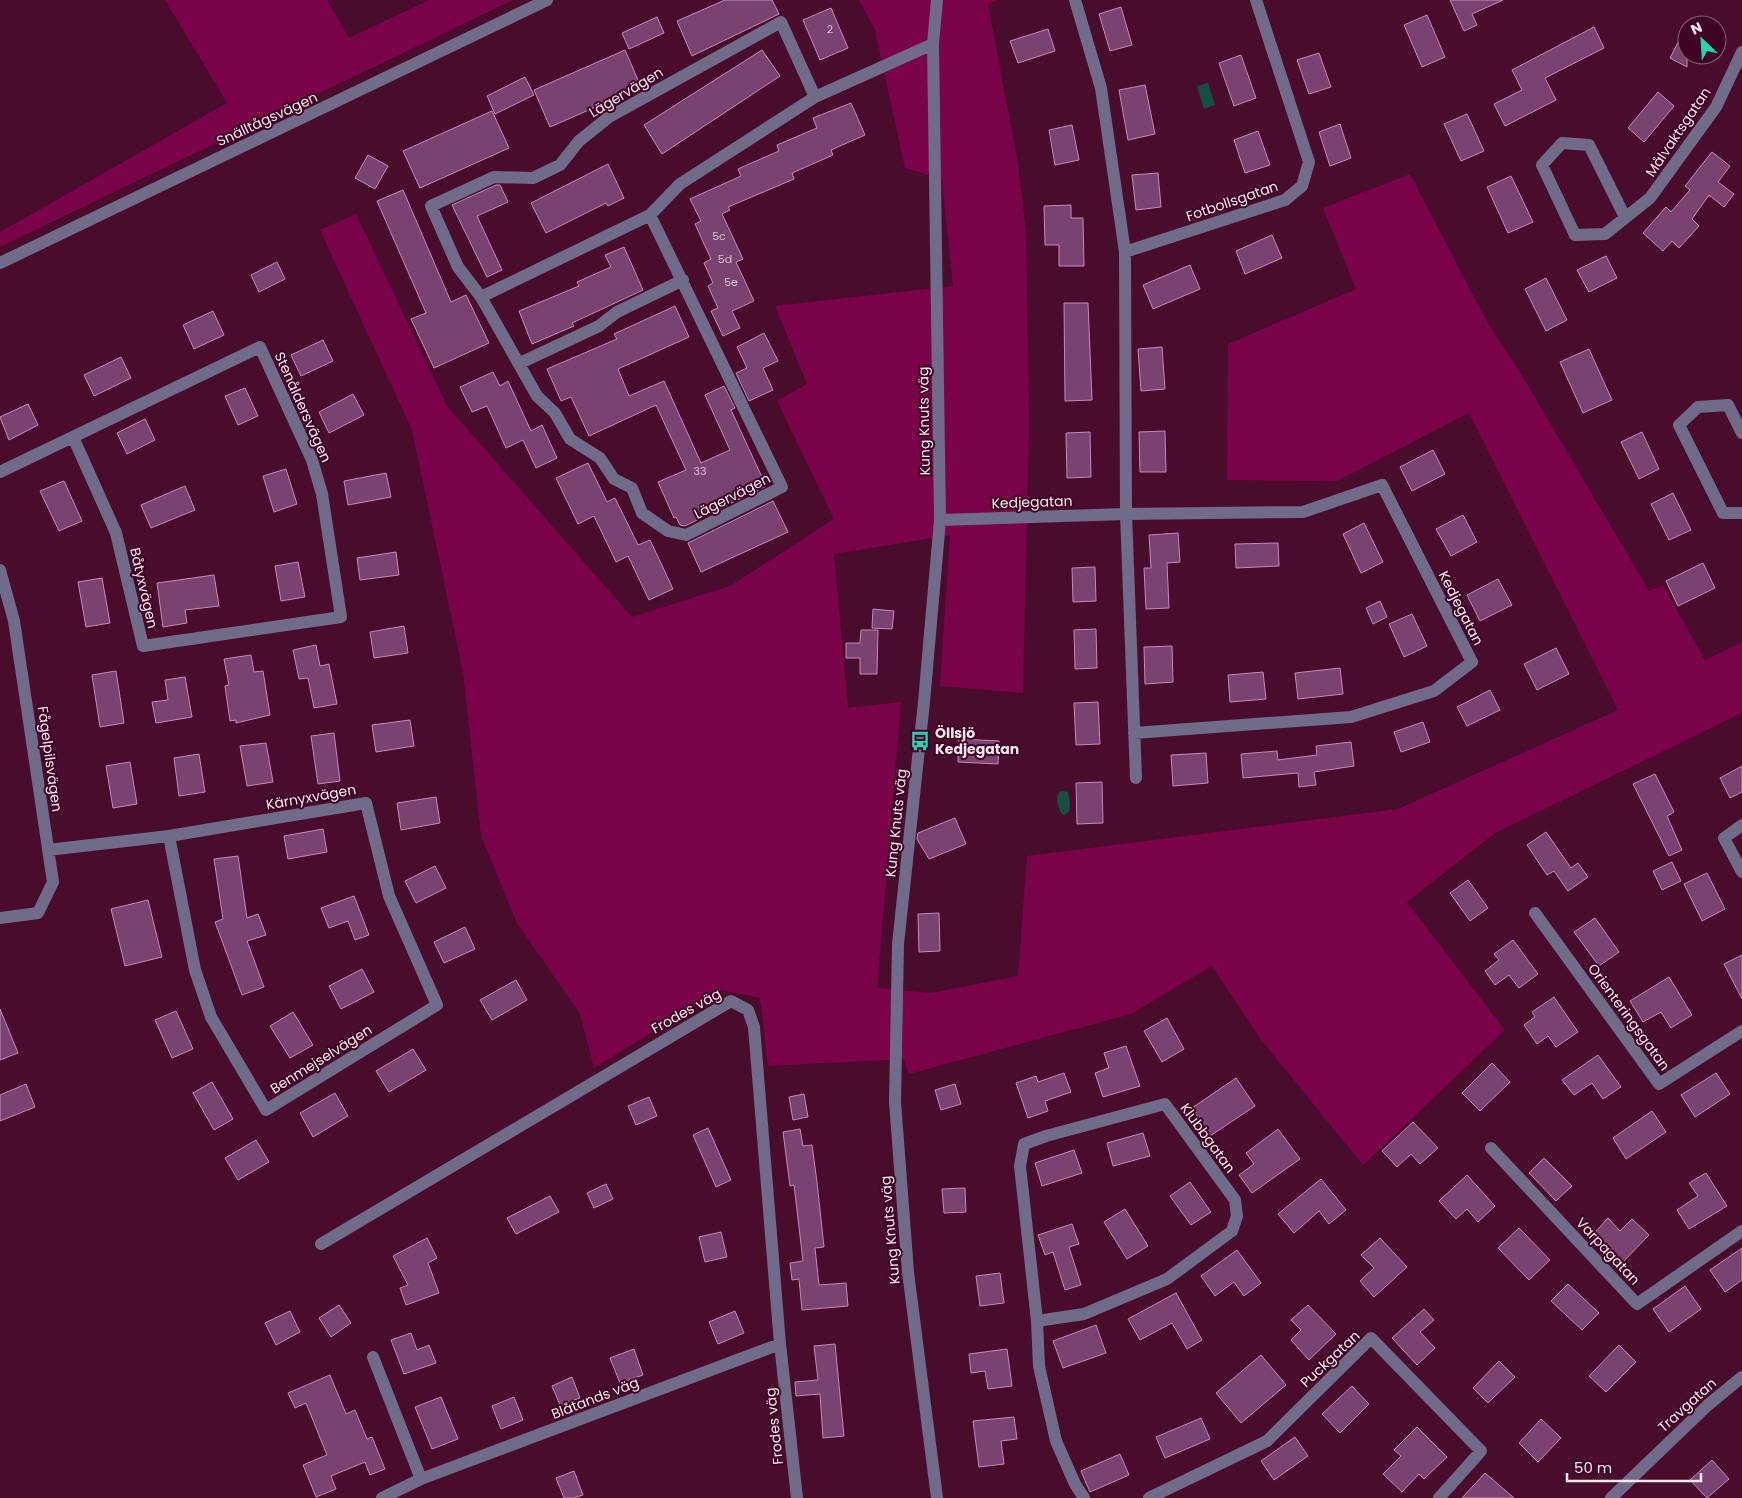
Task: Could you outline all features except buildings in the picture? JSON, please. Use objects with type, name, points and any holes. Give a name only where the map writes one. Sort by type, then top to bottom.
[{"type":"street","name":"Snälltågsvägen","points":[[0,263],[547,0]]},
{"type":"street","name":"Kung Knuts väg","points":[[936,1498],[908,1272],[895,1102],[898,944],[924,702],[940,520],[933,44],[937,0]]},
{"type":"street","points":[[1075,0],[1101,88],[1125,252],[1126,514],[1136,778]]},
{"type":"street","name":"Fotbollsgatan","points":[[1125,252],[1285,200],[1302,186],[1309,162],[1256,0]]},
{"type":"street","name":"Lägervägen","points":[[650,215],[782,487],[686,535],[668,531],[642,512],[632,488],[614,479],[600,458],[570,439],[555,413],[537,396],[520,363],[510,353],[482,298],[458,267],[431,206],[494,177],[533,178],[560,165],[579,141],[608,117],[781,22],[815,97]]},
{"type":"street","points":[[482,298],[650,215],[680,184],[815,97],[933,44]]},
{"type":"street","name":"Målvaktsgatan","points":[[1625,217],[1589,144],[1562,143],[1542,166],[1575,235],[1605,234],[1650,198],[1716,107],[1742,52]]},
{"type":"street","points":[[520,363],[599,326],[617,312],[682,280]]},
{"type":"street","name":"Stenåldersvägen","points":[[0,472],[260,347],[312,460],[322,494],[341,616]]},
{"type":"street","points":[[1742,433],[1728,405],[1698,407],[1679,425],[1723,513],[1742,513]]},
{"type":"street","name":"Båtyxvägen","points":[[73,437],[116,533],[143,646],[341,616]]},
{"type":"street","name":"Kedjegatan","points":[[940,520],[1126,514],[1303,512],[1382,485],[1472,662],[1434,691],[1351,717],[1134,733]]},
{"type":"street","name":"Fågelpilsvägen","points":[[0,570],[14,622],[53,882],[38,913],[0,918]]},
{"type":"street","name":"Kärnyxvägen","points":[[48,850],[169,836],[366,803],[389,896],[437,1005]]},
{"type":"street","points":[[1742,825],[1724,838],[1742,872]]},
{"type":"street","name":"Benmejselvägen","points":[[169,836],[195,970],[211,1017],[266,1110],[437,1005]]},
{"type":"street","name":"Orienteringsgatan","points":[[1536,913],[1659,1084],[1742,1031]]},
{"type":"street","name":"Frodes väg","points":[[320,1244],[731,1001],[748,1010],[754,1027],[780,1344],[796,1498]]},
{"type":"street","name":"Klubbgatan","points":[[1037,1321],[1084,1314],[1167,1279],[1232,1231],[1237,1216],[1235,1200],[1165,1104],[1046,1136],[1024,1144],[1020,1166],[1037,1321],[1039,1366],[1056,1441],[1075,1484],[1084,1498]]},
{"type":"street","name":"Varpagatan","points":[[1491,1148],[1637,1304],[1742,1231]]},
{"type":"street","name":"Puckgatan","points":[[1149,1498],[1266,1441],[1371,1338],[1481,1451],[1438,1498]]},
{"type":"street","name":"Blåtands väg","points":[[382,1498],[421,1479],[780,1344]]},
{"type":"street","points":[[373,1357],[421,1479]]},
{"type":"street","name":"Travgatan","points":[[1611,1498],[1708,1405],[1742,1377]]},
{"type":"shaded area","points":[[165,0],[327,0],[349,38],[429,0],[513,0],[0,247],[0,232],[227,103]]},
{"type":"shaded area","points":[[859,0],[998,0],[988,4],[1018,164],[1026,232],[1029,421],[1023,693],[940,686],[950,535],[834,554],[848,708],[901,702],[877,988],[931,993],[1018,976],[1027,856],[1398,809],[1618,710],[1469,413],[1337,481],[1227,480],[1228,344],[1356,289],[1323,208],[1410,174],[1487,322],[1520,372],[1649,591],[1663,585],[1705,660],[1742,642],[1742,713],[1495,833],[1407,902],[1505,1030],[1363,1165],[1262,1041],[1212,966],[1131,1014],[909,1074],[904,1059],[768,1066],[760,998],[721,990],[594,1068],[580,1014],[517,923],[481,836],[463,672],[412,430],[320,230],[356,214],[447,406],[632,617],[730,586],[834,519],[777,401],[807,384],[775,306],[953,286],[942,179],[905,168],[875,30]]},
{"type":"shaded area","points":[[1208,83],[1215,105],[1204,109],[1197,86]]},
{"type":"shaded area","points":[[1059,792],[1068,792],[1070,804],[1069,812],[1064,815],[1060,811],[1057,801]]},
{"type":"place","name":"Öllsjö Kedjegatan","points":[[920,741]]}]
